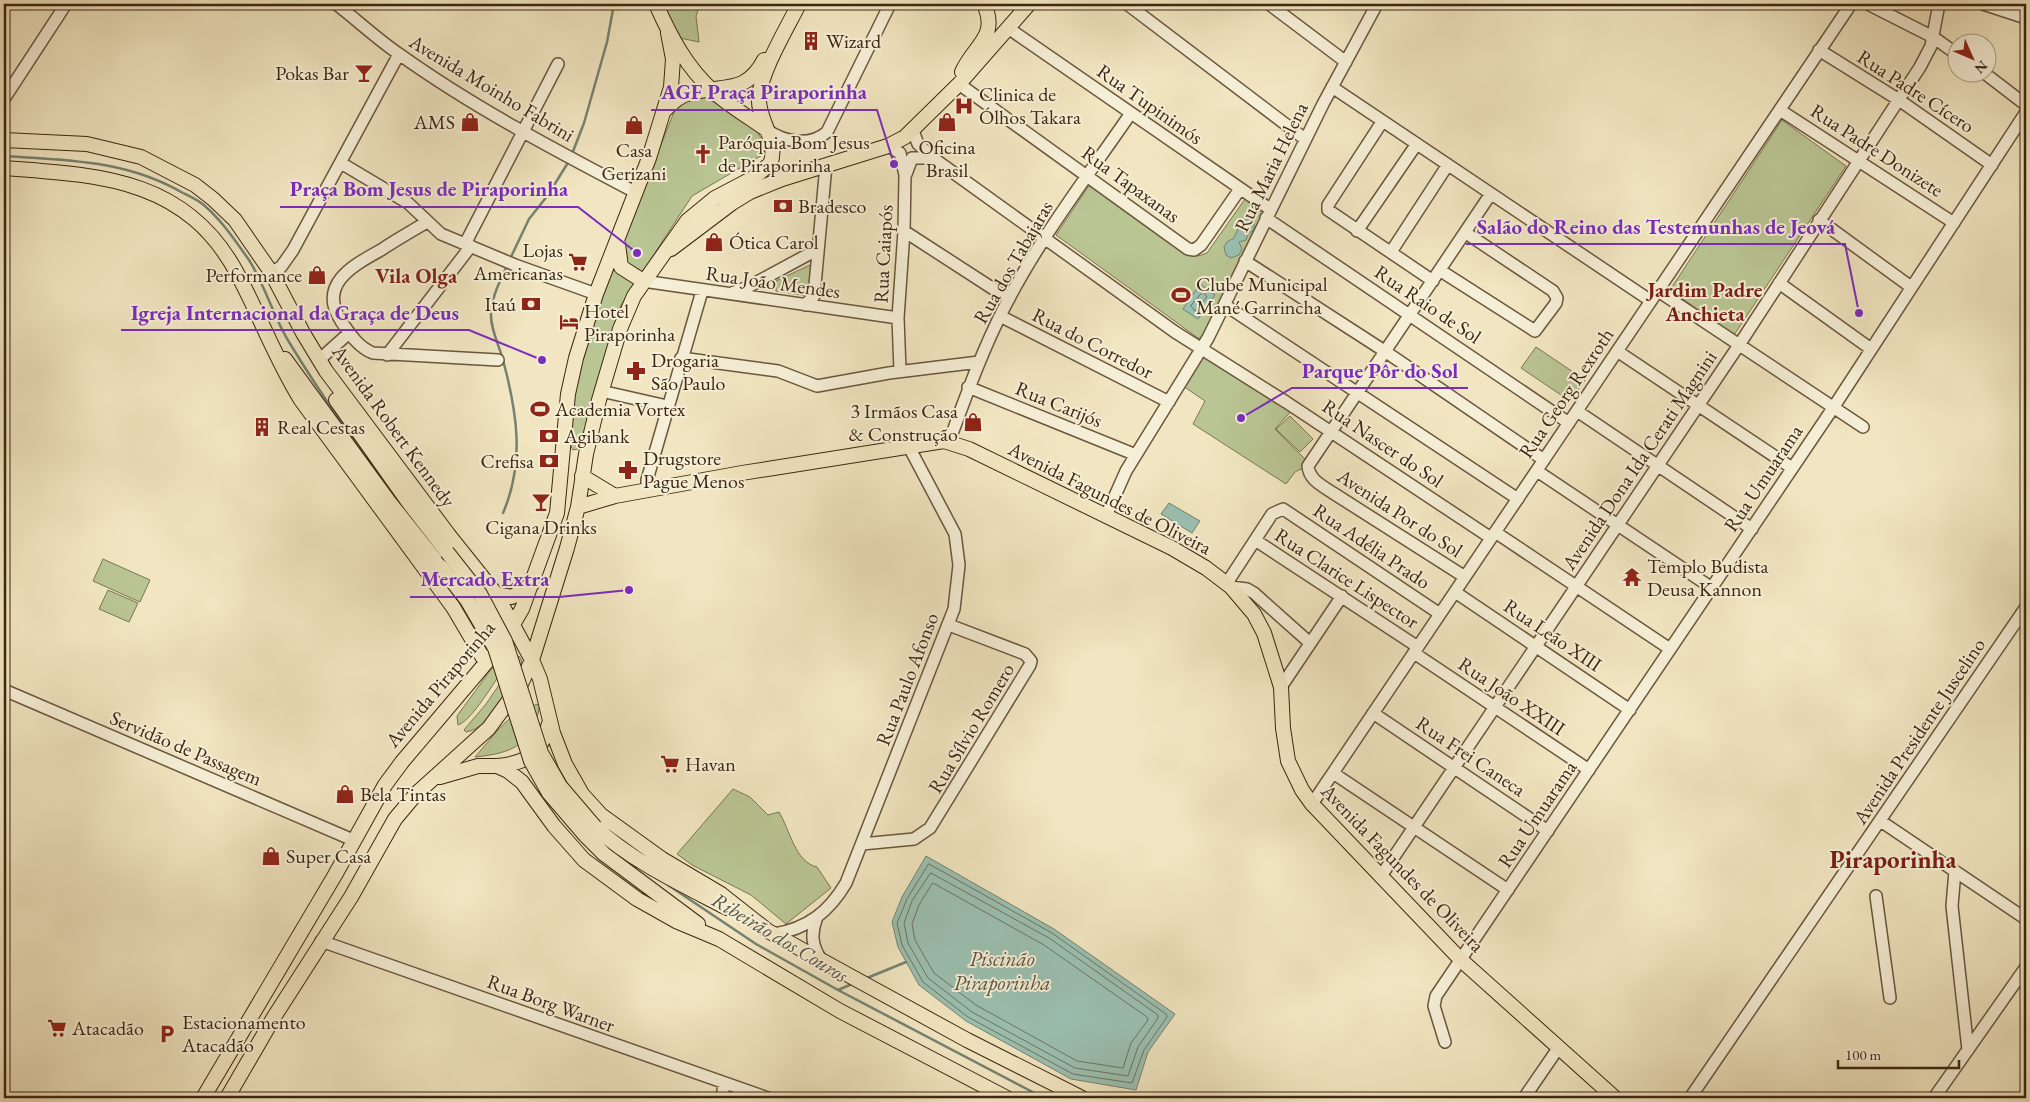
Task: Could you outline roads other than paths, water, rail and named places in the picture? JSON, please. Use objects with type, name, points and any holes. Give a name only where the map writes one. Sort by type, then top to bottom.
[{"type":"main road","points":[[656,4],[668,33],[692,68],[712,90],[767,130]]},
{"type":"main road","points":[[665,110],[685,95],[744,84],[751,79],[763,62],[790,4]]},
{"type":"main road","points":[[227,1098],[321,941],[351,897],[395,819],[428,783],[474,743],[503,711],[521,684],[532,660],[578,507],[582,476],[601,391],[626,312],[643,281],[687,221],[721,194],[753,178],[768,167],[772,153],[767,130],[759,108],[760,90],[799,4]]},
{"type":"main road","points":[[958,84],[966,64],[984,39],[990,26],[984,4]]},
{"type":"main road","points":[[662,255],[740,198],[766,185],[888,146],[913,131],[958,84],[1029,4]]},
{"type":"main road","name":"Avenida Piraporinha","points":[[203,1098],[375,801],[402,762],[486,663],[513,626],[533,584],[557,513],[568,394],[576,358],[596,294],[636,192],[665,110],[673,72],[668,33]]},
{"type":"main road","name":"Avenida Robert Kennedy","points":[[4,140],[87,144],[114,149],[159,164],[199,188],[220,205],[248,237],[271,272],[319,360],[448,534],[492,588],[532,660],[544,691],[550,720],[565,764],[582,794],[607,820],[662,859],[721,894],[760,926]]},
{"type":"main road","points":[[4,168],[90,175],[121,181],[169,202],[200,224],[216,241],[234,269],[289,381],[301,400],[453,607],[486,663]]},
{"type":"main road","points":[[618,239],[621,267],[643,281]]},
{"type":"main road","points":[[284,298],[289,319],[298,342],[335,398],[405,498],[487,605],[510,653],[536,743],[560,786],[577,809],[606,838],[652,868],[835,966],[967,1040],[1082,1098]]},
{"type":"main road","points":[[264,327],[390,503],[452,580],[486,631],[504,671],[526,750],[550,794],[567,816],[604,854],[668,904],[719,939],[840,1011],[1007,1098]]},
{"type":"main road","name":"Avenida Fagundes de Oliveira","points":[[578,507],[615,496],[939,440],[949,442],[1172,548],[1229,585],[1254,614],[1264,633],[1281,687],[1282,721],[1288,760],[1302,790],[1312,804],[1461,960],[1615,1098]]},
{"type":"main road","points":[[582,476],[615,496]]},
{"type":"main road","points":[[453,607],[465,607],[492,588],[512,597],[533,584]]},
{"type":"main road","points":[[428,783],[471,766],[512,764],[530,756],[542,744],[550,720]]},
{"type":"main road","points":[[528,791],[530,775],[541,764],[553,760],[565,764]]},
{"type":"main road","points":[[496,766],[514,775],[560,833],[600,873],[666,916],[719,939]]},
{"type":"street","points":[[4,99],[64,7],[51,4]]},
{"type":"street","name":"Avenida Moinho Fabrini","points":[[336,4],[399,54],[524,131],[636,192]]},
{"type":"street","points":[[767,130],[782,139],[795,142],[814,139],[827,132],[890,4]]},
{"type":"street","points":[[1127,4],[1305,139]]},
{"type":"street","points":[[1269,4],[1346,62]]},
{"type":"street","name":"Rua Maria Helena","points":[[1106,516],[1136,455],[1203,348],[1305,139],[1376,4]]},
{"type":"street","name":"Rua Georg Rexroth","points":[[1312,804],[1851,4]]},
{"type":"street","points":[[1868,4],[1933,37],[1948,48]]},
{"type":"street","name":"Avenida Dona Ida Cerati Magnini","points":[[1381,876],[1739,345],[1818,220],[1927,57],[1939,4]]},
{"type":"street","points":[[1983,4],[2026,18]]},
{"type":"street","name":"Rua Tupinimós","points":[[1008,28],[1240,189],[1268,214]]},
{"type":"street","name":"Rua Padre Cícero","points":[[1819,50],[1899,100],[1992,165]]},
{"type":"street","points":[[271,272],[281,267],[289,257],[399,54]]},
{"type":"street","points":[[387,355],[468,245],[558,64]]},
{"type":"street","points":[[1996,82],[2026,106]]},
{"type":"street","name":"Rua Tapaxanas","points":[[958,84],[1192,250],[1201,245],[1240,189]]},
{"type":"street","points":[[1332,87],[1446,166],[1651,301]]},
{"type":"street","name":"Rua Padre Donizete","points":[[1780,110],[1954,223]]},
{"type":"street","name":"Rua Umuarama","points":[[1445,1042],[1434,1001],[1833,408],[2026,112]]},
{"type":"street","name":"Rua dos Tabajaras","points":[[949,442],[968,387],[1009,299],[1044,238],[1131,113]]},
{"type":"street","points":[[1382,122],[1328,205],[1330,212],[1433,280]]},
{"type":"street","name":"Rua Nascer do Sol","points":[[913,131],[918,144],[933,158],[1175,332],[1576,586],[1670,649]]},
{"type":"street","points":[[1357,231],[1416,145]]},
{"type":"street","name":"Rua Caiapós","points":[[888,146],[900,153],[905,175],[904,231],[898,318],[900,371]]},
{"type":"street","points":[[905,175],[912,158],[933,158]]},
{"type":"street","points":[[341,163],[408,202],[441,234],[515,265],[596,294]]},
{"type":"street","points":[[809,301],[818,254],[826,165]]},
{"type":"street","points":[[1391,252],[1446,166]]},
{"type":"street","points":[[1331,432],[1433,280],[1441,271],[1490,195]]},
{"type":"street","name":"Rua Raio de Sol","points":[[1268,214],[1410,315],[1569,423]]},
{"type":"street","points":[[1818,220],[1911,286]]},
{"type":"street","points":[[427,222],[352,266],[343,275],[334,292],[334,306],[337,315],[349,333],[367,350],[387,355],[498,360]]},
{"type":"street","points":[[904,231],[1009,299]]},
{"type":"street","points":[[1441,271],[1535,331],[1556,303],[1557,298],[1552,291],[1466,233]]},
{"type":"street","points":[[728,294],[761,281],[811,253],[818,254]]},
{"type":"street","points":[[1245,262],[1386,352],[1544,460]]},
{"type":"street","name":"Rua João Mendes","points":[[643,281],[766,300],[809,301],[820,306],[898,318]]},
{"type":"street","points":[[761,281],[766,300]]},
{"type":"street","points":[[1779,283],[1871,349]]},
{"type":"street","points":[[1658,290],[1833,408],[1863,426]]},
{"type":"street","points":[[647,491],[647,480],[667,406],[702,291]]},
{"type":"street","points":[[1225,305],[1518,499]]},
{"type":"street","name":"Rua do Corredor","points":[[1000,316],[1169,402]]},
{"type":"street","points":[[319,360],[349,333]]},
{"type":"street","points":[[1617,351],[1792,468]]},
{"type":"street","points":[[681,358],[778,371],[817,386],[900,371],[979,362]]},
{"type":"street","name":"Rua Carijós","points":[[968,387],[1136,455]]},
{"type":"street","points":[[601,391],[667,406]]},
{"type":"street","points":[[1577,411],[1752,528]]},
{"type":"street","name":"Avenida Por do Sol","points":[[1331,432],[1308,466],[1310,476],[1465,577]]},
{"type":"street","name":"Rua Paulo Afonso","points":[[774,934],[806,925],[816,920],[842,890],[949,626],[958,590],[959,548],[949,520],[908,445]]},
{"type":"street","points":[[1537,471],[1712,588]]},
{"type":"street","name":"Rua Adélia Prado","points":[[1255,540],[1272,514],[1283,508],[1440,614]]},
{"type":"street","points":[[1255,540],[1229,585],[1247,589],[1254,593],[1310,643]]},
{"type":"street","name":"Rua Clarice Lispector","points":[[1255,540],[1342,596],[1416,650]]},
{"type":"street","name":"Rua Leão XIII","points":[[1455,592],[1630,710]]},
{"type":"street","points":[[1281,687],[1342,596]]},
{"type":"street","name":"Avenida Presidente Juscelino","points":[[1690,1098],[1882,822],[2026,608]]},
{"type":"street","name":"Rua Sílvio Romero","points":[[862,844],[914,838],[930,828],[1030,665],[1031,661],[1025,654],[949,626]]},
{"type":"street","name":"Rua João XXIII","points":[[1416,650],[1494,707],[1589,770]]},
{"type":"street","name":"Servidão de Passagem","points":[[4,690],[353,840]]},
{"type":"street","name":"Rua Frei Caneca","points":[[1373,713],[1548,831]]},
{"type":"street","points":[[1333,773],[1508,890]]},
{"type":"street","points":[[1882,822],[2026,919]]},
{"type":"street","points":[[1955,871],[1952,906],[1968,1050]]},
{"type":"street","points":[[1876,896],[1890,998]]},
{"type":"street","points":[[816,920],[813,928],[813,943],[820,958]]},
{"type":"street","name":"Rua Borg Warner","points":[[321,941],[768,1098]]},
{"type":"street","points":[[1934,1098],[2026,967]]},
{"type":"street","points":[[1524,1098],[1559,1047]]},
{"type":"street","points":[[722,1098],[724,1084]]},
{"type":"water","points":[[1248,218],[1254,223],[1254,230],[1248,234],[1246,240],[1239,242],[1242,249],[1239,255],[1231,258],[1226,255],[1224,247],[1227,242],[1234,238],[1241,222]]},
{"type":"water","points":[[1200,284],[1215,295],[1198,319],[1183,309]]},
{"type":"water","points":[[1169,503],[1200,521],[1192,533],[1161,514]]},
{"type":"water","name":"Piscinão Piraporinha","points":[[926,856],[1054,929],[1175,1014],[1148,1052],[1136,1090],[1071,1079],[966,1021],[919,985],[898,947],[892,922],[902,897]]},
{"type":"waterway","name":"Ribeirão dos Couros","points":[[572,154],[584,123],[607,42],[614,4]]},
{"type":"waterway","points":[[4,156],[74,161],[118,168],[162,182],[195,199],[206,207],[224,226],[249,260],[283,332],[322,395],[376,472],[433,546]]},
{"type":"waterway","name":"Ribeirão dos Couros","points":[[510,259],[529,219],[548,195],[569,161]]},
{"type":"waterway","name":"Ribeirão dos Couros","points":[[503,513],[514,475],[516,456],[515,418],[508,379],[493,331],[491,313],[499,283],[507,266]]},
{"type":"waterway","name":"Ribeirão dos Couros","points":[[668,885],[756,944],[838,990],[1044,1098]]},
{"type":"waterway","points":[[867,978],[906,962]]},
{"type":"waterway","points":[[838,990],[852,984]]},
{"type":"place","name":"Wizard","points":[[811,41]]},
{"type":"place","name":"Pokas Bar","points":[[364,73]]},
{"type":"place","name":"Clinica de Ólhos Takara","points":[[964,106]]},
{"type":"place","name":"AMS","points":[[470,122]]},
{"type":"place","name":"Oficina Brasil","points":[[947,122]]},
{"type":"place","name":"Casa Gerizani","points":[[634,125]]},
{"type":"place","name":"Paróquia Bom Jesus de Piraporinha","points":[[703,154]]},
{"type":"place","name":"AGF Praça Piraporinha","points":[[894,164]]},
{"type":"place","name":"Bradesco","points":[[783,206]]},
{"type":"place","name":"Ótica Carol","points":[[714,242]]},
{"type":"place","name":"Praça Bom Jesus de Piraporinha","points":[[637,253]]},
{"type":"place","name":"Lojas Americanas","points":[[578,262]]},
{"type":"place","name":"Performance","points":[[317,275]]},
{"type":"place","name":"Clube Municipal Mané Garrincha","points":[[1181,295]]},
{"type":"place","name":"Itaú","points":[[531,304]]},
{"type":"place","name":"Salão do Reino das Testemunhas de Jeová","points":[[1859,313]]},
{"type":"place","name":"Hotel Piraporinha","points":[[569,322]]},
{"type":"place","name":"Igreja Internacional da Graça de Deus","points":[[542,360]]},
{"type":"place","name":"Drogaria São Paulo","points":[[636,371]]},
{"type":"place","name":"Academia Vortex","points":[[540,409]]},
{"type":"place","name":"Parque Pôr do Sol","points":[[1241,418]]},
{"type":"place","name":"3 Irmãos Casa & Construção","points":[[973,422]]},
{"type":"place","name":"Real Cestas","points":[[262,427]]},
{"type":"place","name":"Agibank","points":[[549,436]]},
{"type":"place","name":"Crefisa","points":[[549,461]]},
{"type":"place","name":"Drugstore Pague Menos","points":[[628,470]]},
{"type":"place","name":"Cigana Drinks","points":[[541,502]]},
{"type":"place","name":"Templo Budista Deusa Kannon","points":[[1632,577]]},
{"type":"place","name":"Mercado Extra","points":[[629,590]]},
{"type":"place","name":"Havan","points":[[670,764]]},
{"type":"place","name":"Bela Tintas","points":[[345,794]]},
{"type":"place","name":"Super Casa","points":[[271,856]]},
{"type":"place","name":"Atacadão","points":[[57,1028]]},
{"type":"place","name":"Estacionamento Atacadão","points":[[167,1034]]},
{"type":"district","name":"Vila Olga","points":[[416,275]]},
{"type":"district","name":"Jardim Padre Anchieta","points":[[1705,301]]},
{"type":"district","name":"Piraporinha","points":[[1893,859]]}]
